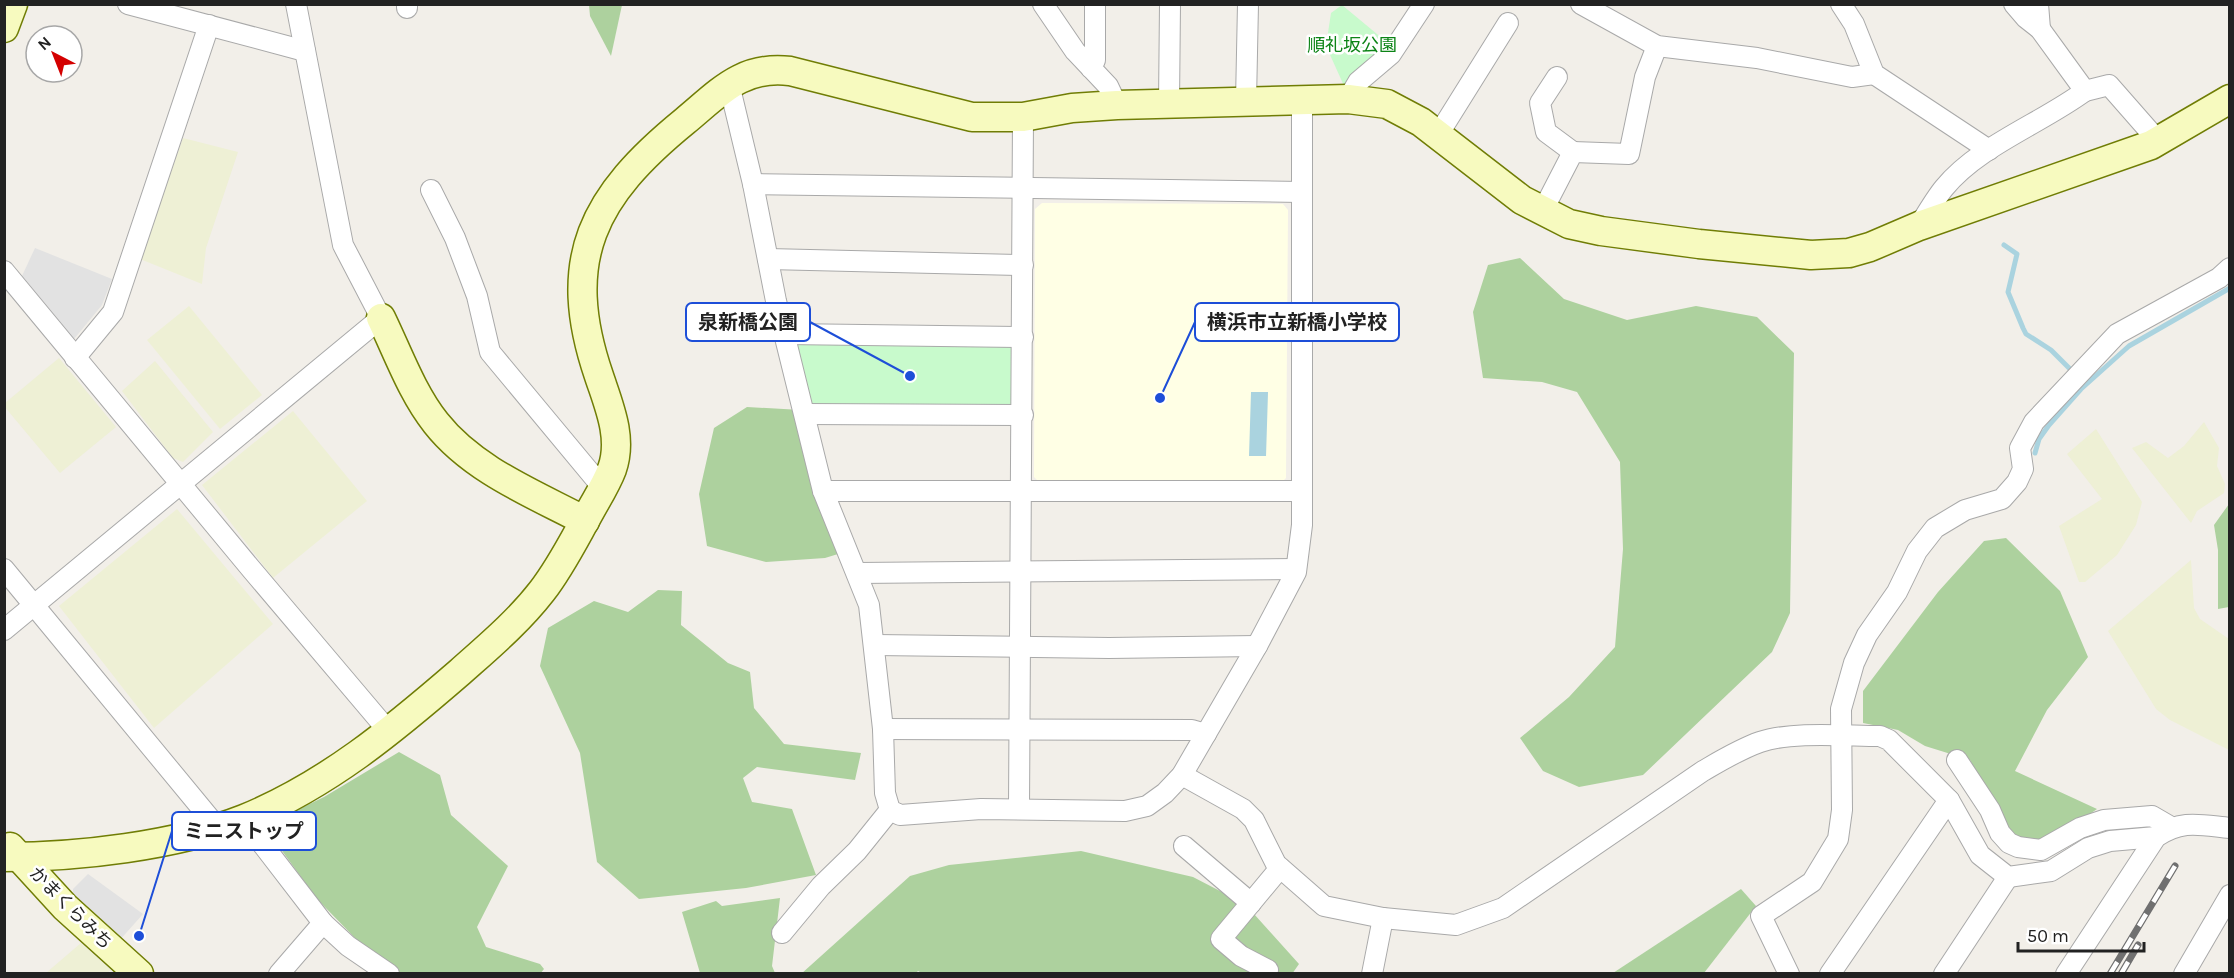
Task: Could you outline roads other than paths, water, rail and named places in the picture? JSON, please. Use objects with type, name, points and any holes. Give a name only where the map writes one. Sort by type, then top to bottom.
[{"type":"street","points":[[4,28],[13,4]]},
{"type":"street","points":[[128,4],[305,51]]},
{"type":"street","points":[[296,4],[343,245],[417,393],[436,423],[461,449],[488,468],[585,521]]},
{"type":"street","points":[[1043,4],[1075,51],[1108,86],[1117,105]]},
{"type":"street","points":[[1091,68],[1095,60],[1095,4]]},
{"type":"street","points":[[1169,103],[1170,4]]},
{"type":"street","points":[[1246,101],[1248,4]]},
{"type":"street","points":[[1348,99],[1358,82],[1372,67],[1391,54],[1424,4]]},
{"type":"street","points":[[1581,4],[1657,46],[1757,58],[1852,77],[1874,74]]},
{"type":"street","points":[[1841,4],[1854,24],[1874,74],[1989,150]]},
{"type":"street","points":[[2014,4],[2040,29],[2085,92]]},
{"type":"street","points":[[2038,4],[2040,29]]},
{"type":"street","points":[[1438,135],[1508,23]]},
{"type":"street","points":[[75,358],[113,312],[209,25]]},
{"type":"street","points":[[1557,77],[1540,103],[1546,132],[1573,152],[1629,154],[1645,77],[1657,46]]},
{"type":"street","points":[[10,852],[161,842],[230,823],[284,800],[349,763],[390,733],[505,632],[542,591],[585,521],[613,468],[616,445],[613,418],[584,326],[580,293],[587,246],[599,217],[630,170],[729,84],[751,72],[770,68],[810,75],[972,117],[1023,117],[1117,105],[1169,103],[1348,99],[1387,104],[1403,110],[1522,200],[1569,224],[1601,231],[1811,255],[1849,253],[1919,226],[2159,142],[2229,99]]},
{"type":"street","points":[[729,84],[823,491],[869,605],[884,729],[885,793],[890,810],[900,815],[981,809],[1125,812],[1147,806],[1165,793],[1182,775],[1257,646],[1296,569],[1302,525],[1302,101]]},
{"type":"street","points":[[1919,226],[1945,186],[1989,150],[2038,123],[2085,92],[2109,85],[2159,142]]},
{"type":"street","points":[[1019,809],[1023,491],[1023,117]]},
{"type":"street","points":[[1542,212],[1573,152]]},
{"type":"street","points":[[753,184],[1301,192]]},
{"type":"street","points":[[431,190],[455,238],[477,296],[490,352],[603,488]]},
{"type":"street","points":[[768,259],[1023,265]]},
{"type":"street","points":[[1789,974],[1761,916],[1812,882],[1838,839],[1842,810],[1841,709],[1854,663],[1867,635],[1898,592],[1917,550],[1935,528],[1965,510],[2001,499],[2018,483],[2023,469],[2020,448],[2034,422],[2118,334],[2219,278],[2229,268]]},
{"type":"street","points":[[4,271],[390,733]]},
{"type":"street","points":[[4,630],[381,318]]},
{"type":"street","points":[[786,334],[1023,338]]},
{"type":"street","points":[[805,414],[1023,415]]},
{"type":"street","points":[[823,491],[1301,491]]},
{"type":"street","points":[[4,569],[230,823],[323,922],[348,946],[389,974]]},
{"type":"street","points":[[858,573],[1296,569]]},
{"type":"street","points":[[875,645],[1257,646]]},
{"type":"street","points":[[884,729],[1192,730],[1206,734]]},
{"type":"street","points":[[1182,775],[1243,809],[1254,820],[1280,868],[1324,906],[1383,918],[1456,925],[1503,908],[1703,771],[1734,753],[1763,741],[1802,736],[1880,736],[1889,740],[1949,800],[1980,855],[2008,877],[2051,872],[2088,848],[2109,841],[2164,832],[2184,824],[2229,828]]},
{"type":"street","points":[[1957,760],[1990,810],[2000,833],[2009,843],[2018,847],[2041,850],[2080,828],[2104,820],[2152,816],[2164,832]]},
{"type":"street","points":[[1830,974],[1949,800]]},
{"type":"street","points":[[782,933],[890,810]]},
{"type":"street","points":[[2066,974],[2164,832]]},
{"type":"street","points":[[1184,846],[1251,903]]},
{"type":"street","name":"かまくらみち","points":[[10,852],[64,907],[139,974]]},
{"type":"street","points":[[1268,970],[1241,956],[1221,939],[1280,868]]},
{"type":"street","points":[[1944,974],[2008,877]]},
{"type":"street","points":[[2184,974],[2229,895]]},
{"type":"street","points":[[1372,974],[1383,918]]},
{"type":"street","points":[[279,974],[323,922]]},
{"type":"water","points":[[1251,392],[1268,392],[1266,456],[1249,456]]},
{"type":"waterway","points":[[2004,245],[2017,254],[2008,292],[2026,334],[2051,350],[2074,373]]},
{"type":"waterway","points":[[2035,453],[2039,439],[2049,425],[2081,389],[2129,346],[2230,288]]},
{"type":"railway","points":[[2110,974],[2175,866]]},
{"type":"railway","points":[[2121,974],[2138,945]]},
{"type":"place","name":"泉新橋公園","points":[[910,376]]},
{"type":"place","name":"横浜市立新橋小学校","points":[[1160,398]]},
{"type":"place","name":"ミニストップ","points":[[139,936]]},
{"type":"park label","name":"順礼坂公園","points":[[1352,45]]}]
